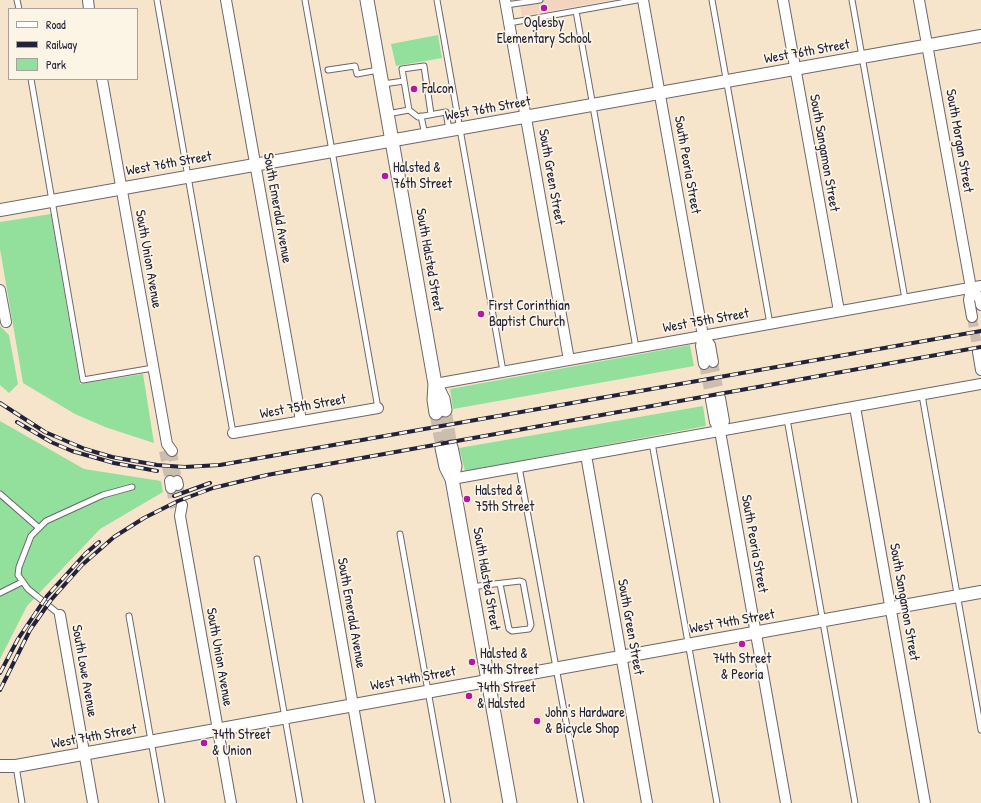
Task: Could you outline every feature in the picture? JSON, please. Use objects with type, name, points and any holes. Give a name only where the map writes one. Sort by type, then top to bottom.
[{"type":"main road","name":"South Halsted Street","points":[[367,0],[435,384],[443,399],[441,412]]},
{"type":"main road","name":"South Halsted Street","points":[[447,447],[455,466],[452,479],[510,803]]},
{"type":"street","name":"South Emerald Avenue","points":[[226,0],[301,421]]},
{"type":"street","name":"South Peoria Street","points":[[643,0],[703,336],[710,345],[709,363]]},
{"type":"street","name":"South Sangamon Street","points":[[783,0],[839,311]]},
{"type":"street","name":"South Morgan Street","points":[[919,0],[976,287],[981,305]]},
{"type":"street","name":"South Green Street","points":[[506,2],[569,360]]},
{"type":"street","name":"West 76th Street","points":[[0,210],[332,150],[425,136],[981,36]]},
{"type":"street","name":"South Union Avenue","points":[[102,80],[168,449]]},
{"type":"street","name":"South Morgan Street","points":[[972,317],[969,300],[976,287]]},
{"type":"street","name":"West 75th Street","points":[[435,384],[976,287]]},
{"type":"street","points":[[0,290],[6,322]]},
{"type":"street","points":[[978,352],[981,370]]},
{"type":"street","points":[[452,479],[981,384]]},
{"type":"street","name":"South Peoria Street","points":[[715,399],[724,421],[720,431],[786,803]]},
{"type":"street","name":"South Sangamon Street","points":[[855,407],[925,803]]},
{"type":"street","name":"West 75th Street","points":[[233,433],[378,408]]},
{"type":"street","name":"South Green Street","points":[[586,455],[647,803]]},
{"type":"street","name":"South Emerald Avenue","points":[[317,499],[370,803]]},
{"type":"street","name":"South Union Avenue","points":[[179,510],[231,803]]},
{"type":"street","name":"West 74th Street","points":[[0,766],[16,766],[84,754],[981,592]]},
{"type":"street","name":"South Lowe Avenue","points":[[60,615],[93,803]]},
{"type":"street","name":"West 74th Street","points":[[0,772],[16,766]]},
{"type":"lane","points":[[157,0],[233,433]]},
{"type":"lane","points":[[305,0],[378,408]]},
{"type":"lane","points":[[437,0],[454,130],[503,372]]},
{"type":"lane","points":[[506,2],[536,0]]},
{"type":"lane","points":[[509,23],[637,0]]},
{"type":"lane","points":[[712,0],[770,324]]},
{"type":"lane","points":[[852,0],[905,299]]},
{"type":"lane","points":[[576,11],[636,348]]},
{"type":"lane","points":[[328,70],[355,66],[357,74],[379,70]]},
{"type":"lane","points":[[431,114],[424,66],[402,69],[409,110],[418,117],[446,112],[454,130]]},
{"type":"lane","points":[[31,80],[84,380],[153,368]]},
{"type":"lane","points":[[382,84],[404,81]]},
{"type":"lane","points":[[387,114],[409,110]]},
{"type":"lane","points":[[421,116],[425,136]]},
{"type":"lane","points":[[922,395],[981,730]]},
{"type":"lane","points":[[787,419],[855,803]]},
{"type":"lane","points":[[652,443],[717,803]]},
{"type":"lane","points":[[519,467],[581,803]]},
{"type":"lane","points":[[60,615],[28,589],[18,575],[19,567],[31,536],[46,521],[103,495],[132,487]]},
{"type":"lane","points":[[0,494],[39,528]]},
{"type":"lane","points":[[400,534],[448,803]]},
{"type":"lane","points":[[257,559],[300,803]]},
{"type":"lane","points":[[0,593],[22,582]]},
{"type":"lane","points":[[471,587],[500,584],[520,582],[525,584],[531,625],[529,628],[512,631],[509,629],[500,584]]},
{"type":"lane","points":[[129,616],[162,803]]},
{"type":"lane","points":[[16,766],[22,803]]},
{"type":"shaded area","name":"Oglesby Elementary School","points":[[519,0],[612,0],[522,16]]},
{"type":"green space","points":[[438,35],[442,58],[396,66],[391,44]]},
{"type":"green space","points":[[51,214],[80,384],[143,374],[154,443],[105,427],[75,414],[23,383],[0,249],[0,222]]},
{"type":"green space","points":[[0,326],[9,335],[18,384],[9,393],[0,385]]},
{"type":"green space","points":[[690,345],[694,366],[453,409],[450,389]]},
{"type":"green space","points":[[703,406],[706,426],[465,471],[459,448]]},
{"type":"green space","points":[[0,421],[84,469],[161,481],[163,492],[100,529],[27,606],[0,659]]},
{"type":"tunnel","points":[[972,317],[978,352]]},
{"type":"tunnel","points":[[713,362],[720,398]]},
{"type":"tunnel","points":[[704,364],[711,400]]},
{"type":"tunnel","points":[[445,410],[451,447]]},
{"type":"tunnel","points":[[436,413],[442,448]]},
{"type":"tunnel","points":[[164,451],[170,481]]},
{"type":"tunnel","points":[[172,451],[177,481]]},
{"type":"tunnel","points":[[178,485],[182,505]]},
{"type":"tunnel","points":[[171,488],[175,508]]},
{"type":"railway","points":[[0,403],[45,432],[85,449],[112,457],[157,465],[184,467],[220,465],[981,331]]},
{"type":"railway","points":[[0,690],[30,630],[51,600],[82,565],[114,537],[144,518],[178,501],[213,488],[267,475],[981,347]]},
{"type":"railway","points":[[17,422],[51,442],[72,451],[114,463],[157,471]]},
{"type":"railway","points":[[174,496],[210,483]]},
{"type":"railway","points":[[0,673],[18,639],[47,596],[85,554],[99,542]]},
{"type":"place","name":"Oglesby Elementary School","points":[[544,8]]},
{"type":"place","name":"Falcon","points":[[414,89]]},
{"type":"place","name":"Halsted & 76th Street","points":[[385,176]]},
{"type":"place","name":"First Corinthian Baptist Church","points":[[481,314]]},
{"type":"place","name":"Halsted & 75th Street","points":[[467,499]]},
{"type":"place","name":"74th Street & Peoria","points":[[742,644]]},
{"type":"place","name":"Halsted & 74th Street","points":[[472,662]]},
{"type":"place","name":"74th Street & Halsted","points":[[469,696]]},
{"type":"place","name":"John's Hardware & Bicycle Shop","points":[[537,721]]},
{"type":"place","name":"74th Street & Union","points":[[204,743]]}]
